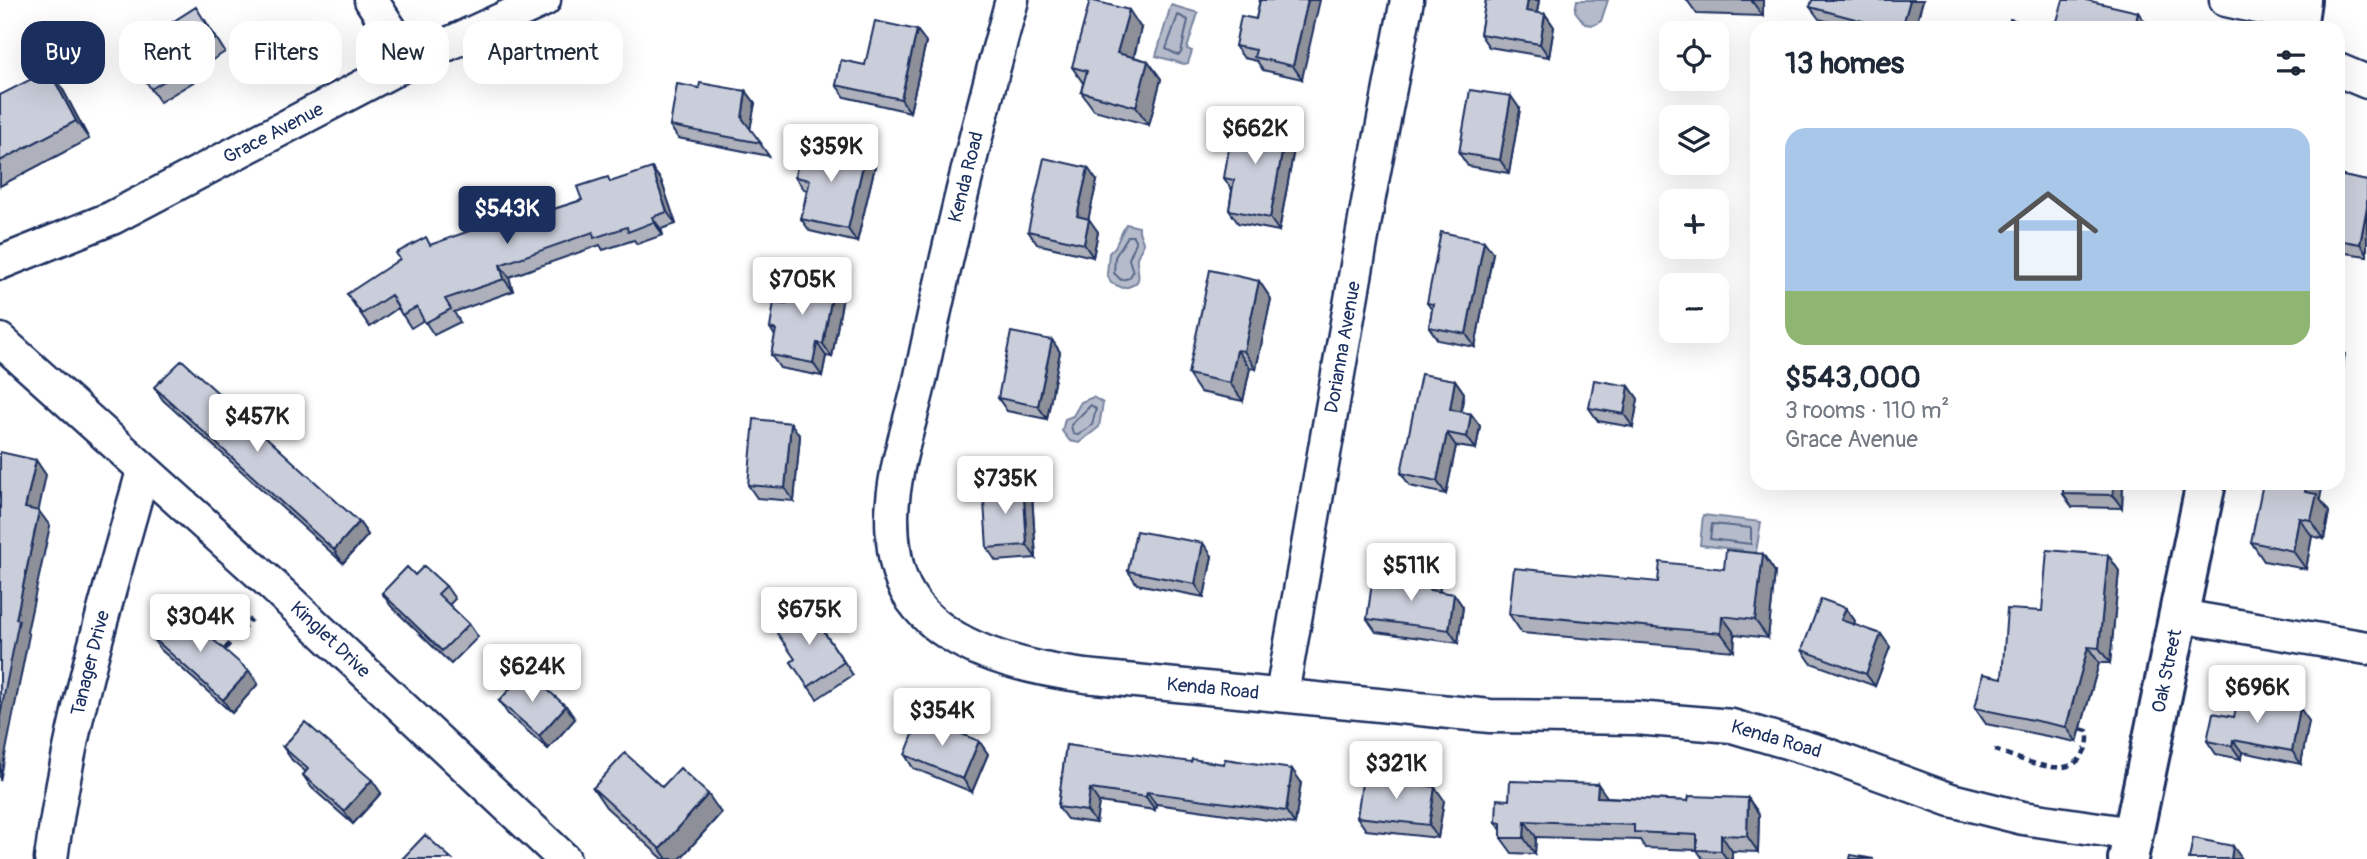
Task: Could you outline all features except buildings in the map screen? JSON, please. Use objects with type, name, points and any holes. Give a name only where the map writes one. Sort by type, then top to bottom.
[{"type":"street","points":[[371,0],[385,21]]},
{"type":"street","name":"Grace Avenue","points":[[449,44],[544,0]]},
{"type":"street","name":"Kenda Road","points":[[1012,0],[946,259],[896,478],[892,517],[898,566],[906,589],[937,624],[957,638],[1004,660],[1044,671],[1084,677],[1490,716],[1636,719],[1732,726],[1817,751],[1951,800],[2131,846]]},
{"type":"street","name":"Dorianna Avenue","points":[[1282,694],[1369,197],[1407,0]]},
{"type":"street","points":[[2226,0],[2299,15]]},
{"type":"street","points":[[2345,73],[2367,82]]},
{"type":"street","name":"Grace Avenue","points":[[0,263],[112,218],[367,84]]},
{"type":"street","name":"Kinglet Drive","points":[[0,340],[268,581],[565,859]]},
{"type":"street","name":"Tanager Drive","points":[[51,859],[60,793],[74,728],[143,471]]},
{"type":"street","name":"Oak Street","points":[[2131,846],[2205,490]]},
{"type":"street","points":[[2179,616],[2367,648]]},
{"type":"path","points":[[225,649],[251,618]]},
{"type":"path","points":[[1994,750],[2056,768],[2068,768],[2078,763],[2089,738],[2088,731],[2080,729]]},
{"type":"water","points":[[1577,0],[1608,0],[1601,21],[1594,25],[1585,24],[1575,11]]},
{"type":"water","points":[[1171,5],[1198,13],[1187,49],[1192,51],[1188,63],[1156,56]]},
{"type":"water","points":[[1126,224],[1139,227],[1143,243],[1137,258],[1138,280],[1123,288],[1111,283],[1107,274],[1109,253],[1115,247]]},
{"type":"water","points":[[1093,397],[1103,403],[1099,427],[1079,443],[1070,441],[1062,431],[1065,419],[1073,416],[1081,402]]},
{"type":"water","points":[[1703,515],[1761,522],[1755,558],[1742,556],[1742,550],[1700,545]]}]
